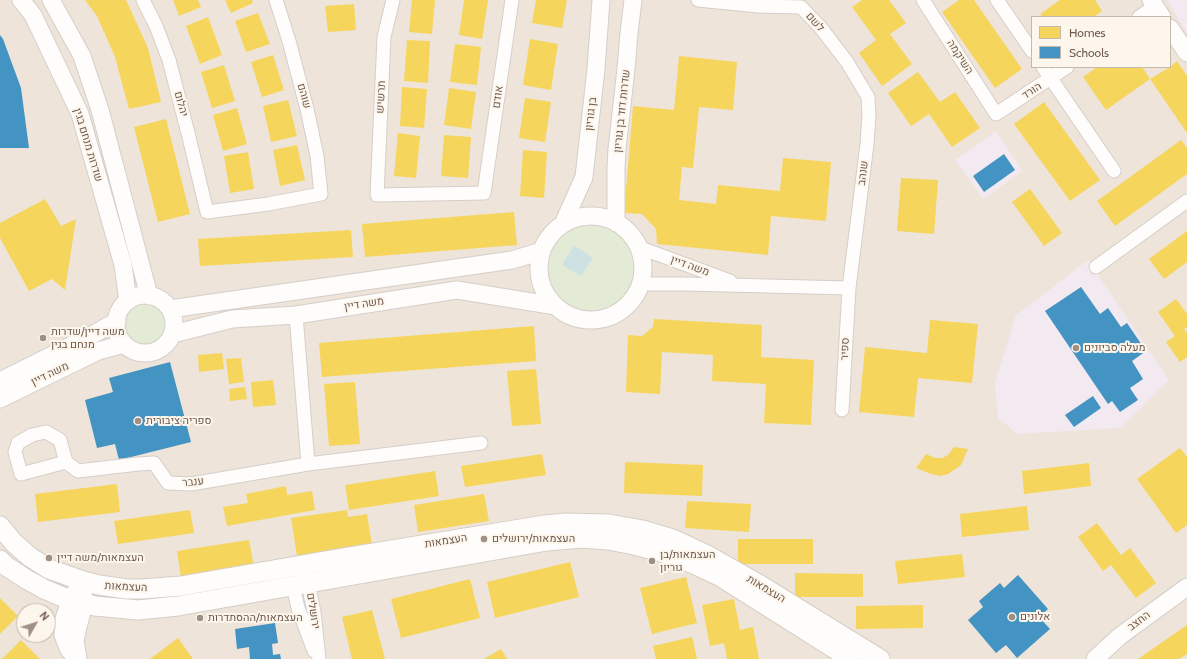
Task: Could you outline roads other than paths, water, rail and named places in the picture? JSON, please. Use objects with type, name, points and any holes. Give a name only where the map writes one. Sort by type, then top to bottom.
[{"type":"main road","name":"העצמאות","points":[[0,526],[14,543],[30,558],[49,569],[83,581],[127,589],[181,586],[545,525],[589,523],[620,525],[673,539],[707,555],[760,585],[880,659]]},
{"type":"main road","name":"העצמאות","points":[[0,560],[6,566],[44,589],[77,602],[124,609],[157,609],[547,541],[582,538],[608,540],[661,552],[694,564],[722,577],[851,659]]},
{"type":"street","name":"שדרות מנחם בגין","points":[[22,0],[33,14],[80,114],[123,265],[128,301]]},
{"type":"street","name":"שדרות מנחם בגין","points":[[51,0],[82,56],[100,110],[149,296]]},
{"type":"street","name":"יהלום","points":[[143,0],[156,26],[169,60],[207,212],[268,204],[321,194]]},
{"type":"street","name":"שוהם","points":[[276,0],[289,41],[307,109],[317,156],[321,194]]},
{"type":"street","name":"תרשיש","points":[[393,0],[384,37],[377,195],[484,194]]},
{"type":"street","name":"אודם","points":[[484,194],[512,0]]},
{"type":"street","name":"בן גוריון","points":[[563,224],[584,176],[596,70],[601,0]]},
{"type":"street","name":"שדרות דוד בן גוריון","points":[[616,223],[617,149],[633,0]]},
{"type":"street","name":"לשם","points":[[698,0],[758,6],[801,7],[847,62]]},
{"type":"street","name":"השיקמה","points":[[923,0],[996,114]]},
{"type":"street","points":[[997,0],[1031,50]]},
{"type":"street","points":[[1141,16],[1156,8]]},
{"type":"street","points":[[1171,29],[1187,53]]},
{"type":"street","name":"שנהב","points":[[847,62],[868,97],[869,114],[867,144],[849,288]]},
{"type":"street","points":[[1044,68],[1114,171]]},
{"type":"street","name":"הורד","points":[[996,114],[1066,68]]},
{"type":"street","points":[[1096,267],[1187,201]]},
{"type":"street","points":[[596,216],[616,223],[627,230],[638,247],[642,260],[642,276],[637,292],[627,306],[613,315],[597,320],[580,319],[564,312],[550,301],[542,285],[539,268],[542,251],[550,235],[563,224],[579,217],[596,216]]},
{"type":"street","name":"משה דיין","points":[[638,247],[742,285]]},
{"type":"street","name":"משה דיין","points":[[170,309],[512,260],[542,251]]},
{"type":"street","name":"משה דיין","points":[[640,284],[849,288]]},
{"type":"street","name":"ספיר","points":[[842,410],[849,288]]},
{"type":"street","name":"משה דיין","points":[[172,334],[232,319],[296,315],[457,290],[556,306]]},
{"type":"street","points":[[137,296],[149,296],[156,297],[164,302],[170,309],[174,318],[174,328],[166,345],[159,350],[150,353],[140,353],[131,350],[124,344],[118,335],[116,326],[121,308],[128,301],[137,296]]},
{"type":"street","points":[[296,315],[308,464]]},
{"type":"street","name":"משה דיין","points":[[0,381],[117,321]]},
{"type":"street","name":"משה דיין","points":[[0,399],[98,351],[124,344]]},
{"type":"street","name":"ענבר","points":[[66,462],[78,471],[154,463],[168,483],[191,484],[308,464],[481,443]]},
{"type":"street","name":"ירושלים","points":[[297,566],[301,585],[302,622],[318,659]]},
{"type":"street","points":[[77,659],[68,648],[64,635],[63,622],[77,602],[83,581]]},
{"type":"street","name":"החצב","points":[[1095,659],[1120,636],[1187,587]]},
{"type":"place","name":"משה דיין/שדרות מנחם בגין","points":[[43,338]]},
{"type":"place","name":"מעלה סביונים","points":[[1076,348]]},
{"type":"place","name":"ספריה ציבורית","points":[[138,421]]},
{"type":"place","name":"העצמאות/ירושלים","points":[[484,539]]},
{"type":"place","name":"העצמאות/משה דיין","points":[[49,558]]},
{"type":"place","name":"העצמאות/בן גוריון","points":[[652,561]]},
{"type":"place","name":"אלונים","points":[[1012,617]]},
{"type":"place","name":"העצמאות/ההסתדרות","points":[[200,618]]}]
